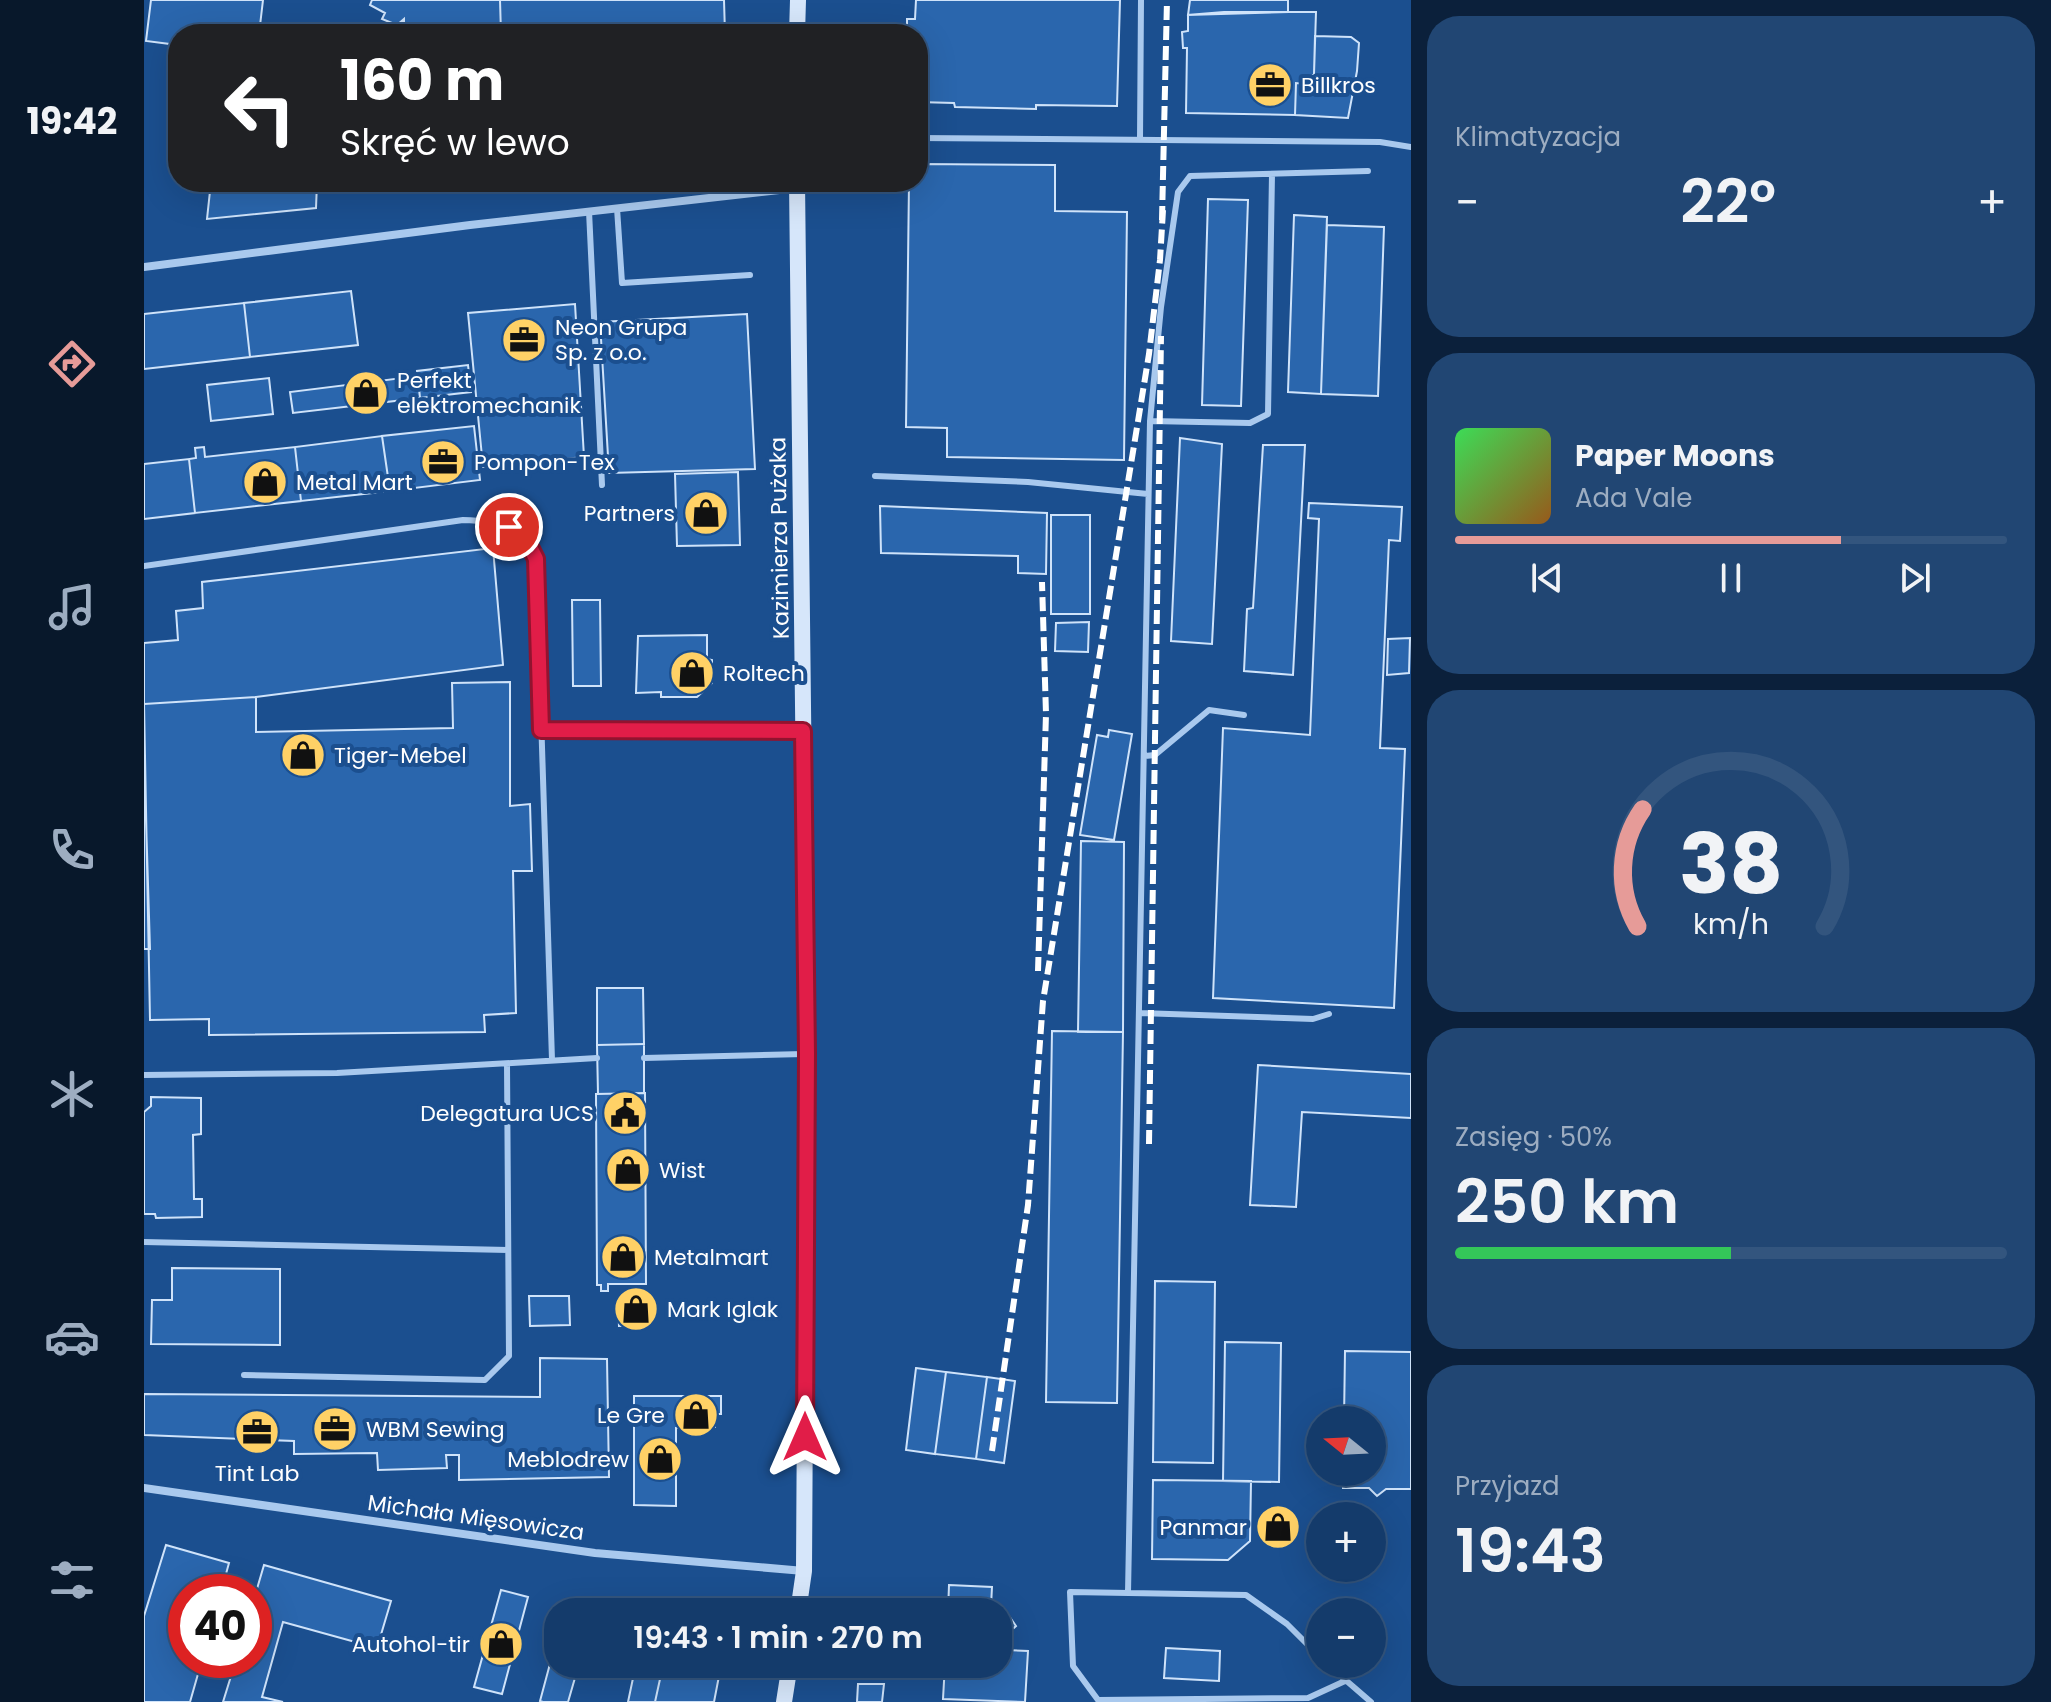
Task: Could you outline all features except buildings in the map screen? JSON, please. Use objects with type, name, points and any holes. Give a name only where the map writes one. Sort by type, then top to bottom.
[{"type":"street","points":[[797,24],[798,0]]},
{"type":"street","points":[[144,267],[742,192]]},
{"type":"street","name":"Kazimierza Pużaka","points":[[797,192],[807,1054],[804,1571],[800,1598]]},
{"type":"street","name":"Michała Mięsowicza","points":[[144,1488],[595,1553],[804,1571]]},
{"type":"street","points":[[784,1702],[788,1678]]},
{"type":"lane","points":[[1140,139],[1141,0]]},
{"type":"lane","points":[[928,138],[1380,142],[1411,147]]},
{"type":"lane","points":[[1128,1593],[1150,421],[1161,307],[1178,192],[1190,176],[1368,171]]},
{"type":"lane","points":[[1150,421],[1250,423],[1268,414],[1272,174]]},
{"type":"lane","points":[[617,208],[622,283],[750,275]]},
{"type":"lane","points":[[589,211],[602,485]]},
{"type":"lane","points":[[875,476],[1028,482],[1148,494]]},
{"type":"lane","points":[[144,566],[463,520],[486,521],[509,527],[527,541],[536,559],[552,1060]]},
{"type":"lane","points":[[1145,756],[1155,755],[1209,710],[1244,715]]},
{"type":"lane","points":[[541,730],[803,731]]},
{"type":"lane","points":[[1140,1013],[1313,1019],[1329,1014]]},
{"type":"lane","points":[[644,1058],[807,1054]]},
{"type":"lane","points":[[144,1075],[337,1073],[597,1058]]},
{"type":"lane","points":[[244,1375],[485,1380],[509,1356],[507,1064]]},
{"type":"lane","points":[[144,1242],[508,1250]]},
{"type":"lane","points":[[1306,1643],[1287,1624],[1246,1595],[1070,1592],[1073,1666],[1098,1700],[1308,1698],[1345,1681]]},
{"type":"lane","points":[[1342,1678],[1371,1702]]},
{"type":"railway","points":[[1162,220],[1167,0]]},
{"type":"railway","points":[[992,1451],[1028,1205],[1043,1001],[1149,354],[1163,210]]},
{"type":"railway","points":[[1149,1144],[1161,336]]},
{"type":"railway","points":[[1038,971],[1046,714],[1042,582]]},
{"type":"place","name":"Billkros","points":[[1270,85]]},
{"type":"place","name":"Neon Grupa Sp. z o.o.","points":[[524,340]]},
{"type":"place","name":"Perfekt elektromechanik","points":[[366,393]]},
{"type":"place","name":"Pompon-Tex","points":[[443,462]]},
{"type":"place","name":"Metal Mart","points":[[265,482]]},
{"type":"place","name":"Partners","points":[[706,513]]},
{"type":"place","name":"Roltech","points":[[692,673]]},
{"type":"place","name":"Tiger-Mebel","points":[[303,755]]},
{"type":"place","name":"Delegatura UCS","points":[[625,1113]]},
{"type":"place","name":"Wist","points":[[628,1170]]},
{"type":"place","name":"Metalmart","points":[[623,1257]]},
{"type":"place","name":"Mark Iglak","points":[[636,1309]]},
{"type":"place","name":"Le Gre","points":[[696,1415]]},
{"type":"place","name":"WBM Sewing","points":[[335,1429]]},
{"type":"place","name":"Tint Lab","points":[[257,1432]]},
{"type":"place","name":"Meblodrew","points":[[660,1459]]},
{"type":"place","name":"Panmar","points":[[1278,1527]]},
{"type":"place","name":"Autohol-tir","points":[[501,1644]]},
{"type":"route","points":[[509,527],[527,541],[536,559],[541,730],[803,731],[807,1054],[805,1437]]}]
